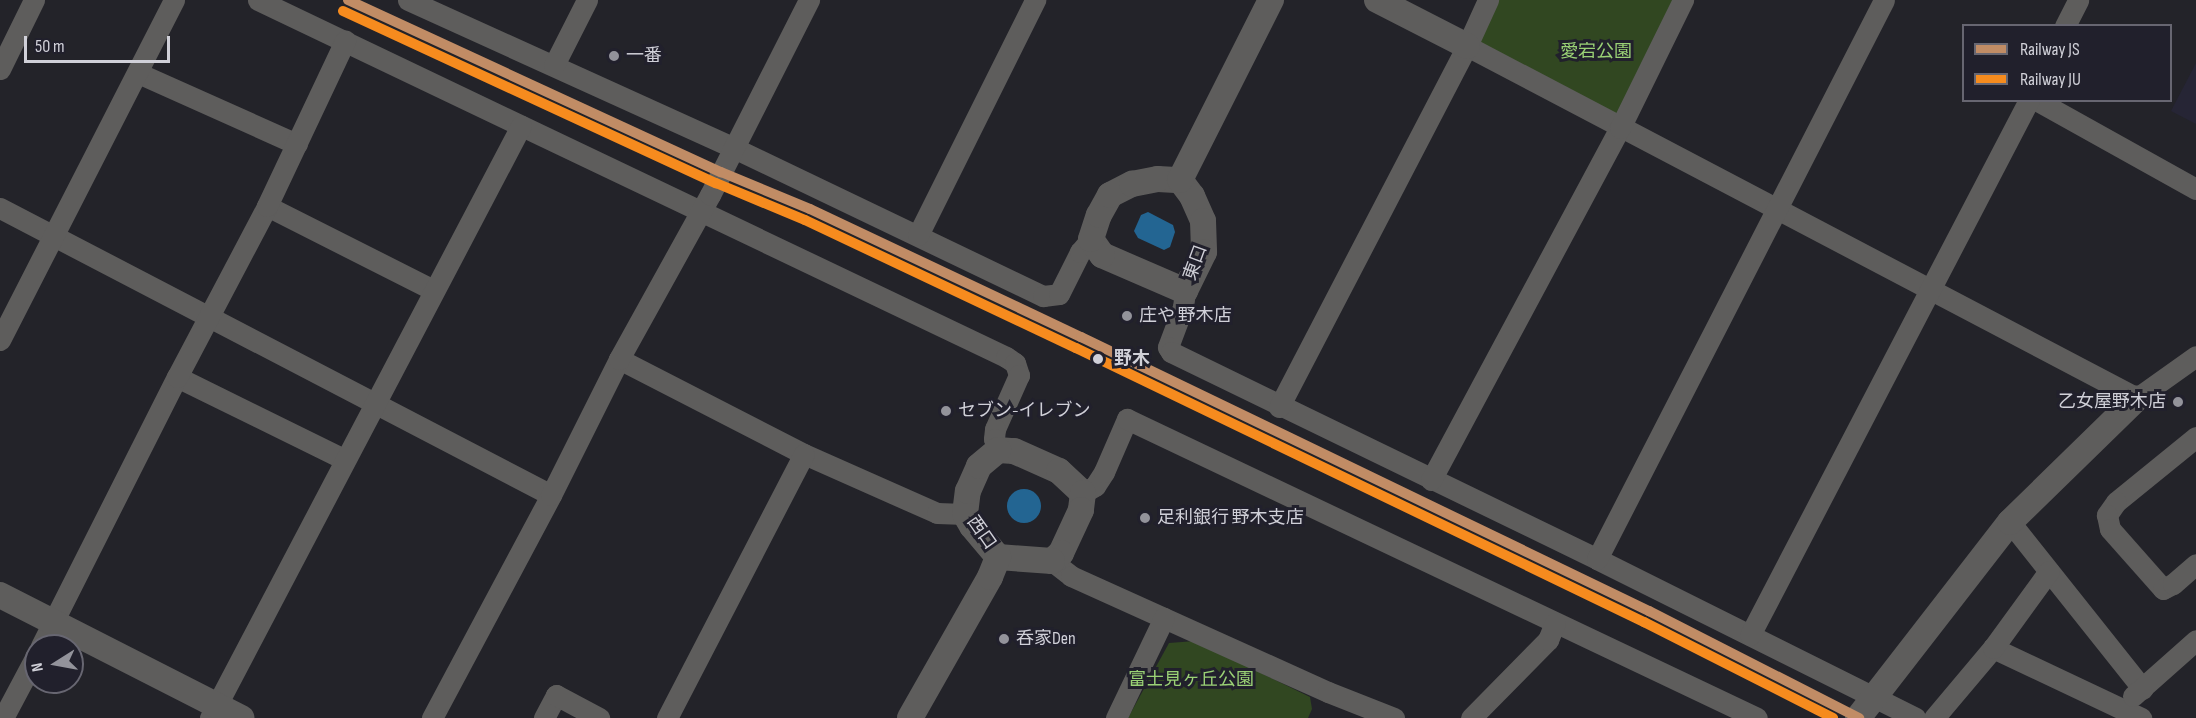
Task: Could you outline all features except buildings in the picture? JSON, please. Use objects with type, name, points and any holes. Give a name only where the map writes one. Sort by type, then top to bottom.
[{"type":"street","points":[[0,69],[34,0]]},
{"type":"street","points":[[0,340],[174,0]]},
{"type":"street","points":[[258,0],[1015,363],[1019,375],[995,429],[994,439],[998,450],[1014,451],[1059,471],[1083,493]]},
{"type":"street","points":[[408,0],[734,148],[1043,296],[1052,297],[1059,294],[1080,252],[1091,239],[1099,215],[1110,195],[1132,184],[1158,179],[1179,180],[1271,0]]},
{"type":"street","points":[[554,65],[587,0]]},
{"type":"street","points":[[432,718],[551,495],[619,359],[700,213],[809,0]]},
{"type":"street","points":[[918,235],[1035,0]]},
{"type":"street","points":[[1377,0],[2136,398]]},
{"type":"street","points":[[1279,407],[1467,46],[1488,0]]},
{"type":"street","points":[[1431,480],[1620,128],[1683,0]]},
{"type":"street","points":[[1597,559],[1884,0]]},
{"type":"street","points":[[2066,24],[2078,0]]},
{"type":"street","points":[[48,634],[177,377],[267,206],[345,40]]},
{"type":"street","points":[[138,73],[297,144]]},
{"type":"street","points":[[1750,634],[2028,102]]},
{"type":"street","points":[[2040,102],[2196,189]]},
{"type":"street","points":[[213,712],[521,126]]},
{"type":"street","name":"東口","points":[[1091,239],[1102,255],[1185,291],[1204,252],[1205,238],[1203,221],[1192,196],[1179,180]]},
{"type":"street","points":[[267,206],[433,290]]},
{"type":"street","points":[[0,207],[551,495]]},
{"type":"street","points":[[1185,291],[1183,307],[1168,347],[1171,352],[1279,407],[1750,634],[1916,718]]},
{"type":"street","points":[[1858,718],[2010,522],[2136,398],[2196,357]]},
{"type":"street","points":[[619,359],[804,454],[937,513],[965,514]]},
{"type":"street","points":[[177,377],[344,459]]},
{"type":"street","points":[[1083,493],[1095,486],[1104,472],[1126,419],[1757,718]]},
{"type":"street","points":[[2196,437],[2116,502],[2107,515],[2110,529],[2163,589],[2173,584],[2196,564]]},
{"type":"street","name":"西口","points":[[998,450],[979,466],[968,491],[965,514],[998,557],[1052,561]]},
{"type":"street","points":[[667,718],[804,454]]},
{"type":"street","points":[[1083,493],[1081,510],[1061,552],[1052,561],[1071,576],[1394,718]]},
{"type":"street","points":[[2010,522],[2143,689]]},
{"type":"street","points":[[910,718],[990,577],[998,557]]},
{"type":"street","points":[[1934,718],[1993,648],[2049,571]]},
{"type":"street","points":[[0,595],[213,712],[241,718]]},
{"type":"street","points":[[1116,718],[1164,618]]},
{"type":"street","points":[[1472,718],[1548,640],[1555,622]]},
{"type":"street","points":[[2117,707],[2143,689],[2196,640]]},
{"type":"street","points":[[1993,648],[2141,718]]},
{"type":"street","points":[[3,718],[24,679]]},
{"type":"street","points":[[544,718],[556,695],[599,718]]},
{"type":"shaded area","points":[[2196,63],[2196,124],[2171,111]]},
{"type":"green space","name":"愛宕公園","points":[[1494,0],[1680,0],[1619,125],[1472,45]]},
{"type":"green space","name":"富士見ヶ丘公園","points":[[1195,641],[1310,697],[1312,709],[1308,718],[1128,718],[1169,643]]},
{"type":"water","points":[[1148,212],[1173,225],[1175,232],[1170,247],[1164,250],[1138,238],[1134,231],[1141,215]]},
{"type":"water","points":[[1024,489],[1036,494],[1041,506],[1036,518],[1024,523],[1012,518],[1007,506],[1012,494]]},
{"type":"rail line","name":"JS","points":[[348,0],[721,172],[810,209],[1081,337],[1649,611],[1859,718]]},
{"type":"rail line","name":"JU","points":[[343,11],[716,183],[805,220],[1076,348],[1644,622],[1833,718]]},
{"type":"place","name":"一番","points":[[614,56]]},
{"type":"place","name":"庄や 野木店","points":[[1127,316]]},
{"type":"place","name":"野木","points":[[1098,359]]},
{"type":"place","name":"乙女屋野木店","points":[[2178,402]]},
{"type":"place","name":"セブン-イレブン","points":[[946,411]]},
{"type":"place","name":"足利銀行 野木支店","points":[[1145,518]]},
{"type":"place","name":"呑家Den","points":[[1004,639]]}]
